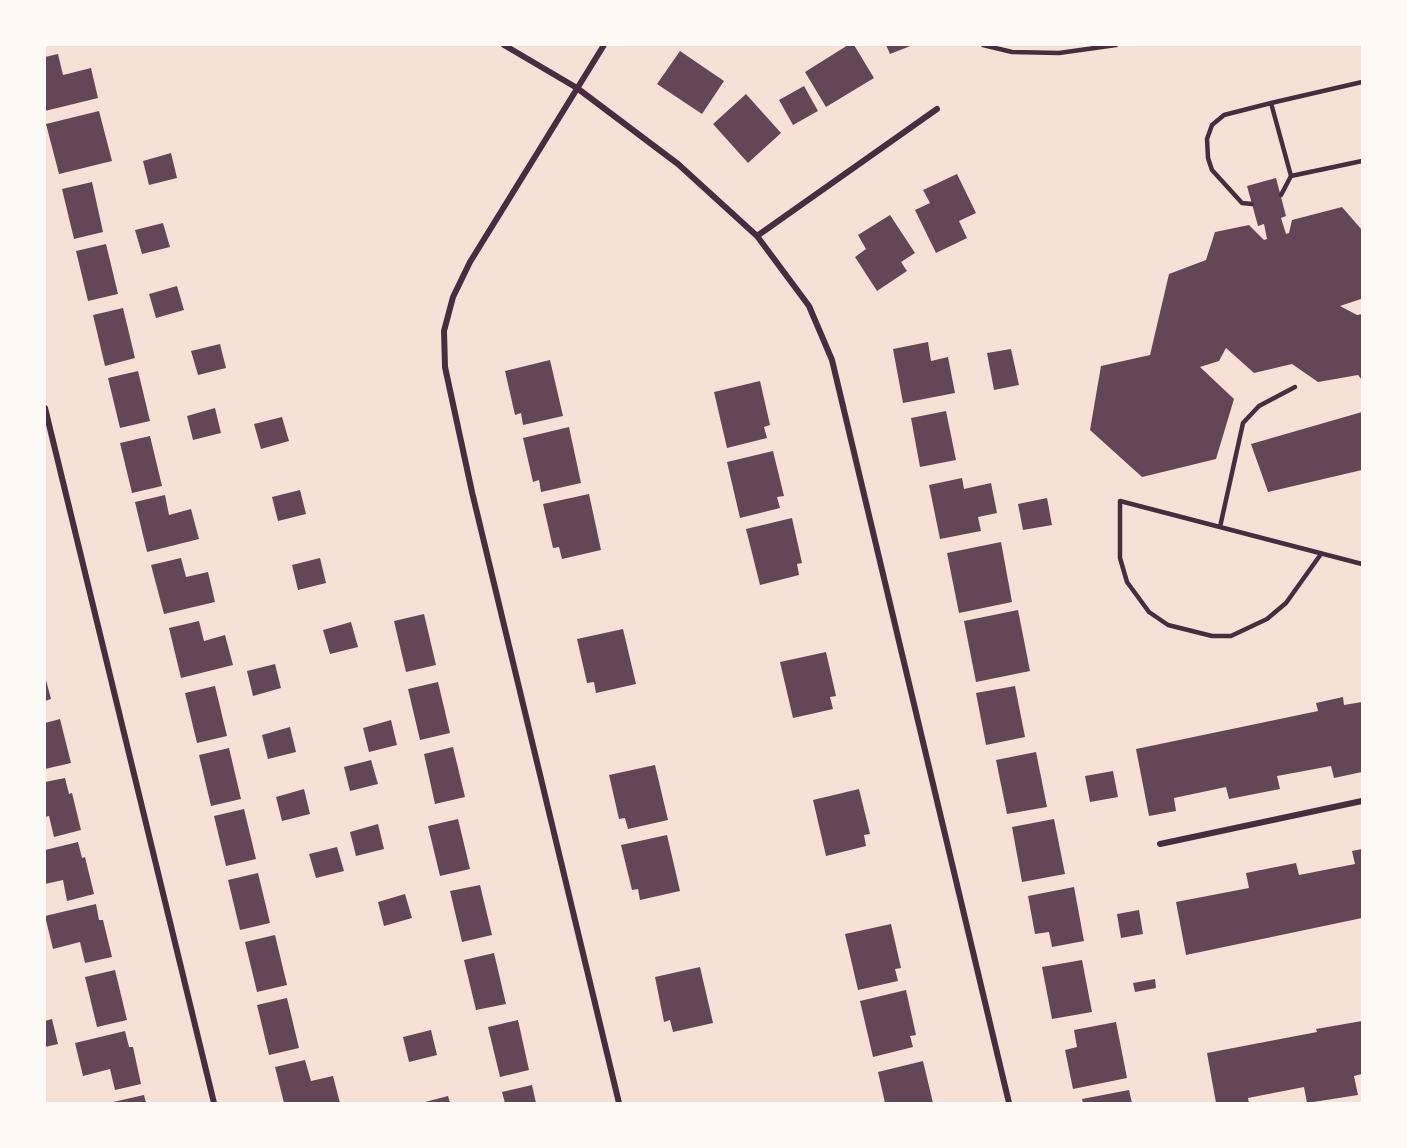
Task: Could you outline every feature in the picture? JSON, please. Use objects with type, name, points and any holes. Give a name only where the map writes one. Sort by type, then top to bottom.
[{"type":"street","points":[[504,45],[577,88],[678,164],[757,236],[809,306],[832,360],[1009,1103]]},
{"type":"street","points":[[604,45],[470,262],[453,297],[444,331],[445,367],[475,504],[618,1103]]},
{"type":"street","points":[[757,236],[937,109]]},
{"type":"street","points":[[45,408],[214,1103]]},
{"type":"street","points":[[1160,844],[1362,801]]},
{"type":"lane","points":[[983,45],[1012,52],[1059,53],[1116,45]]},
{"type":"lane","points":[[1252,204],[1242,203],[1212,170],[1208,158],[1207,139],[1212,125],[1224,115],[1362,82]]},
{"type":"lane","points":[[1271,103],[1291,176],[1281,195]]},
{"type":"lane","points":[[1291,176],[1362,161]]},
{"type":"lane","points":[[1220,527],[1243,423],[1259,406],[1295,387]]},
{"type":"lane","points":[[1322,554],[1286,603],[1268,619],[1231,636],[1212,636],[1168,625],[1149,612],[1127,582],[1120,558],[1120,501],[1362,564]]},
{"type":"building","points":[[848,45],[854,45],[874,78],[826,107],[805,72]]},
{"type":"building","points":[[886,45],[913,45],[890,54]]},
{"type":"building","points":[[680,51],[724,81],[702,114],[657,84]]},
{"type":"building","points":[[58,54],[63,75],[91,68],[98,98],[45,111],[45,57]]},
{"type":"building","points":[[804,86],[818,111],[793,125],[779,100]]},
{"type":"building","points":[[746,94],[781,133],[748,163],[713,124]]},
{"type":"building","points":[[99,111],[112,161],[59,174],[46,124]]},
{"type":"building","points":[[171,153],[177,178],[149,185],[143,161]]},
{"type":"building","points":[[957,174],[976,213],[959,221],[967,238],[936,253],[915,210],[930,203],[923,190]]},
{"type":"building","points":[[1276,178],[1286,216],[1281,218],[1286,234],[1289,233],[1292,220],[1342,207],[1362,230],[1362,296],[1361,299],[1340,306],[1357,315],[1362,314],[1362,380],[1358,375],[1318,382],[1292,364],[1254,373],[1226,348],[1219,361],[1200,367],[1234,399],[1216,459],[1142,477],[1090,430],[1101,366],[1150,355],[1169,274],[1206,260],[1215,232],[1249,225],[1264,240],[1267,239],[1264,224],[1258,226],[1247,186]]},
{"type":"building","points":[[92,182],[103,232],[74,239],[62,189]]},
{"type":"building","points":[[890,215],[915,253],[901,262],[907,271],[877,291],[855,257],[866,249],[858,235]]},
{"type":"building","points":[[163,223],[170,247],[142,254],[135,230]]},
{"type":"building","points":[[106,244],[118,294],[88,301],[76,251]]},
{"type":"building","points":[[177,286],[184,310],[156,318],[149,294]]},
{"type":"building","points":[[123,308],[135,358],[105,366],[93,315]]},
{"type":"building","points":[[928,342],[931,361],[948,357],[955,393],[903,403],[893,349]]},
{"type":"building","points":[[220,344],[226,368],[198,375],[191,351]]},
{"type":"building","points":[[1011,349],[1019,385],[994,390],[987,353]]},
{"type":"building","points":[[550,360],[563,416],[523,425],[521,413],[515,415],[505,371]]},
{"type":"building","points":[[138,371],[150,421],[120,428],[108,378]]},
{"type":"building","points":[[760,381],[770,425],[764,427],[767,438],[727,448],[714,392]]},
{"type":"building","points":[[215,408],[221,433],[193,440],[187,416]]},
{"type":"building","points":[[946,411],[956,460],[920,467],[911,418]]},
{"type":"building","points":[[1362,412],[1362,470],[1268,492],[1251,444]]},
{"type":"building","points":[[282,417],[289,441],[261,449],[254,424]]},
{"type":"building","points":[[569,427],[581,483],[541,492],[539,480],[533,482],[523,438]]},
{"type":"building","points":[[150,436],[162,486],[132,493],[120,443]]},
{"type":"building","points":[[773,451],[784,496],[777,497],[780,508],[740,518],[727,462]]},
{"type":"building","points":[[962,478],[964,489],[991,483],[997,513],[978,517],[981,531],[940,539],[929,485]]},
{"type":"building","points":[[300,490],[306,514],[278,521],[272,497]]},
{"type":"building","points":[[589,494],[601,550],[562,559],[559,547],[553,548],[543,504]]},
{"type":"building","points":[[165,495],[169,515],[191,509],[199,539],[147,552],[135,502]]},
{"type":"building","points":[[1047,498],[1052,525],[1023,530],[1018,504]]},
{"type":"building","points":[[792,518],[802,563],[797,564],[799,575],[760,585],[746,529]]},
{"type":"building","points":[[1001,542],[1012,602],[959,613],[947,553]]},
{"type":"building","points":[[181,558],[186,577],[208,572],[215,602],[164,614],[151,565]]},
{"type":"building","points":[[320,558],[326,583],[298,590],[292,565]]},
{"type":"building","points":[[1018,610],[1030,671],[976,682],[964,621]]},
{"type":"building","points":[[424,614],[436,665],[406,672],[394,621]]},
{"type":"building","points":[[199,621],[204,641],[225,635],[233,665],[181,678],[169,628]]},
{"type":"building","points":[[351,622],[358,647],[330,654],[323,630]]},
{"type":"building","points":[[623,629],[636,684],[596,693],[594,682],[587,683],[577,639]]},
{"type":"building","points":[[826,652],[836,696],[830,697],[833,709],[793,718],[780,662]]},
{"type":"building","points":[[275,664],[281,688],[253,696],[247,671]]},
{"type":"building","points":[[45,676],[51,699],[45,701]]},
{"type":"building","points":[[438,682],[450,733],[420,740],[408,689]]},
{"type":"building","points":[[215,686],[227,736],[197,743],[185,693]]},
{"type":"building","points":[[1015,686],[1025,737],[986,745],[976,693]]},
{"type":"building","points":[[1343,697],[1344,705],[1362,702],[1362,772],[1334,778],[1331,766],[1277,776],[1280,789],[1229,799],[1226,787],[1174,798],[1176,811],[1149,816],[1136,749],[1318,711],[1316,703]]},
{"type":"building","points":[[60,719],[71,763],[45,769],[45,723]]},
{"type":"building","points":[[391,720],[397,745],[369,752],[363,728]]},
{"type":"building","points":[[290,727],[296,752],[268,759],[262,735]]},
{"type":"building","points":[[453,747],[465,797],[435,804],[424,754]]},
{"type":"building","points":[[229,748],[241,799],[211,806],[199,755]]},
{"type":"building","points":[[1036,752],[1047,807],[1007,814],[996,760]]},
{"type":"building","points":[[371,760],[378,784],[350,791],[344,767]]},
{"type":"building","points":[[655,765],[668,820],[628,829],[625,818],[619,819],[609,775]]},
{"type":"building","points":[[1113,771],[1118,797],[1090,802],[1085,776]]},
{"type":"building","points":[[65,778],[69,794],[72,793],[81,830],[54,837],[49,816],[45,817],[45,782]]},
{"type":"building","points":[[304,789],[310,814],[282,821],[276,797]]},
{"type":"building","points":[[859,789],[870,834],[864,835],[866,846],[826,856],[813,800]]},
{"type":"building","points":[[244,809],[256,859],[226,866],[214,816]]},
{"type":"building","points":[[458,819],[470,869],[440,876],[428,826]]},
{"type":"building","points":[[1054,819],[1065,874],[1022,882],[1012,827]]},
{"type":"building","points":[[378,824],[384,849],[356,856],[350,832]]},
{"type":"building","points":[[667,835],[680,891],[640,900],[638,889],[632,890],[621,845]]},
{"type":"building","points":[[78,842],[82,858],[85,857],[94,894],[67,901],[63,880],[45,884],[45,850]]},
{"type":"building","points":[[337,847],[344,871],[316,878],[309,854]]},
{"type":"building","points":[[1362,849],[1362,918],[1186,955],[1176,902],[1249,888],[1246,873],[1296,863],[1299,875],[1355,864],[1352,851]]},
{"type":"building","points":[[258,873],[270,923],[240,930],[228,880]]},
{"type":"building","points":[[480,885],[492,935],[462,942],[450,891]]},
{"type":"building","points":[[1074,887],[1084,941],[1052,947],[1049,932],[1035,934],[1028,896]]},
{"type":"building","points":[[405,894],[412,918],[384,926],[378,902]]},
{"type":"building","points":[[96,904],[99,920],[103,920],[112,957],[85,963],[80,942],[53,949],[45,916]]},
{"type":"building","points":[[1139,910],[1143,934],[1121,938],[1117,914]]},
{"type":"building","points":[[891,924],[901,968],[895,969],[898,981],[858,990],[845,934]]},
{"type":"building","points":[[275,935],[287,985],[257,992],[245,942]]},
{"type":"building","points":[[494,953],[506,1004],[476,1010],[464,960]]},
{"type":"building","points":[[1082,960],[1092,1012],[1052,1019],[1042,967]]},
{"type":"building","points":[[700,967],[713,1023],[673,1032],[670,1020],[664,1022],[655,977]]},
{"type":"building","points":[[115,970],[127,1020],[97,1027],[85,977]]},
{"type":"building","points":[[1155,979],[1156,988],[1135,992],[1133,983]]},
{"type":"building","points":[[906,990],[916,1035],[910,1036],[913,1047],[873,1057],[860,1001]]},
{"type":"building","points":[[287,998],[299,1048],[269,1055],[257,1005]]},
{"type":"building","points":[[52,1019],[58,1044],[45,1047],[45,1021]]},
{"type":"building","points":[[518,1020],[529,1070],[500,1077],[488,1027]]},
{"type":"building","points":[[1362,1021],[1362,1074],[1354,1076],[1358,1095],[1307,1103],[1304,1087],[1248,1098],[1249,1103],[1216,1103],[1207,1053]]},
{"type":"building","points":[[1116,1022],[1127,1078],[1073,1089],[1065,1050],[1077,1047],[1074,1030]]},
{"type":"building","points":[[431,1030],[437,1055],[409,1062],[403,1037]]},
{"type":"building","points":[[125,1031],[129,1047],[133,1047],[141,1084],[115,1090],[110,1069],[83,1076],[75,1043]]},
{"type":"building","points":[[305,1060],[311,1081],[333,1076],[340,1103],[284,1103],[275,1067]]},
{"type":"building","points":[[923,1061],[933,1103],[885,1103],[878,1072]]},
{"type":"building","points":[[532,1085],[536,1103],[505,1103],[502,1092]]},
{"type":"building","points":[[1129,1090],[1132,1103],[1083,1103],[1082,1099]]},
{"type":"building","points":[[144,1095],[146,1103],[113,1103],[113,1102]]},
{"type":"building","points":[[448,1096],[450,1103],[425,1103],[425,1102]]}]
